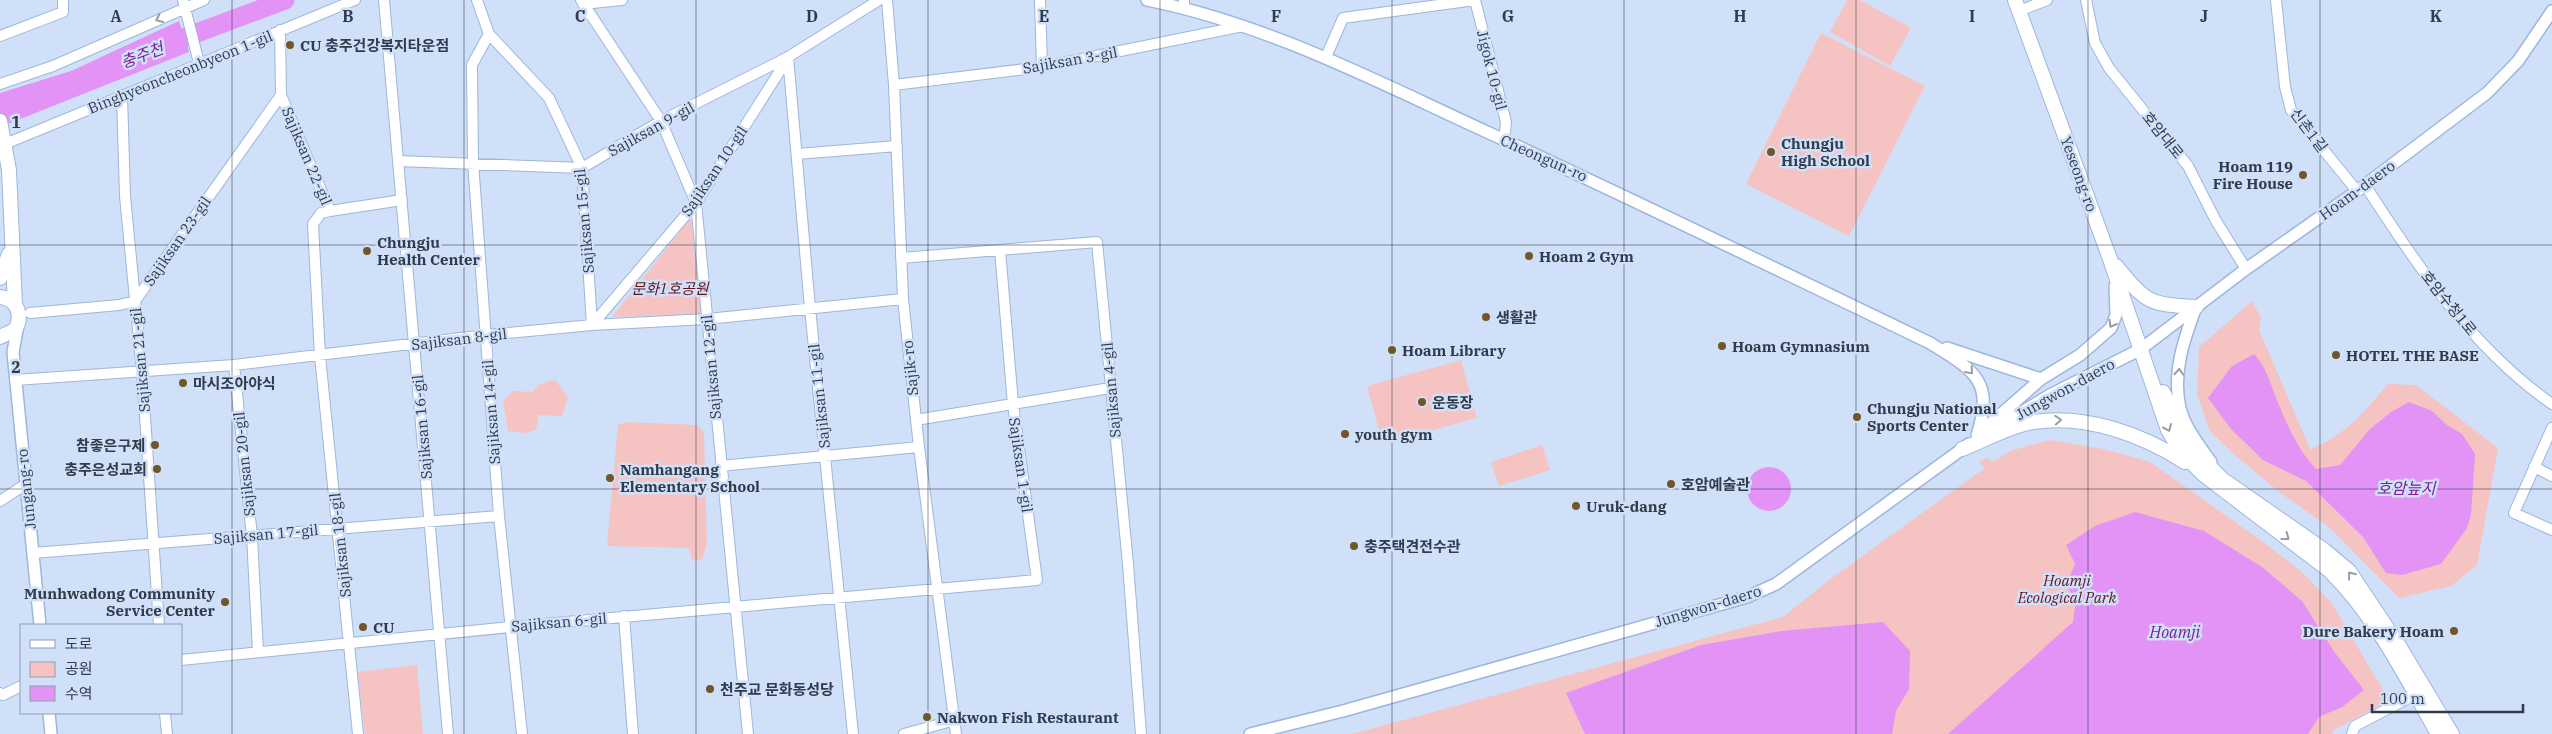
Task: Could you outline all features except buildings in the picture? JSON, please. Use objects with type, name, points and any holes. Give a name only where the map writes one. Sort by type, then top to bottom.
[{"type":"main road","name":"Yeseong-ro","points":[[2017,6],[2141,349]]},
{"type":"main road","points":[[0,121],[11,198],[12,241],[20,314],[10,334],[0,338]]},
{"type":"main road","points":[[0,278],[12,241]]},
{"type":"main road","points":[[2110,259],[2141,296],[2162,305],[2196,307]]},
{"type":"main road","points":[[0,297],[11,301],[20,314]]},
{"type":"main road","points":[[2141,349],[2168,430],[2181,452],[2200,471]]},
{"type":"main road","points":[[2141,349],[2190,447],[2222,479],[2324,550],[2349,571],[2420,692],[2438,734]]},
{"type":"main road","points":[[1962,449],[2032,422],[2069,420],[2112,428],[2166,450],[2200,471],[2330,570],[2346,587],[2371,620],[2420,692],[2452,734]]},
{"type":"street","points":[[0,36],[64,12],[63,0]]},
{"type":"street","points":[[0,84],[53,66],[184,4],[204,0]]},
{"type":"street","name":"Binghyeoncheonbyeon 1-gil","points":[[4,140],[122,96],[198,62],[280,30],[330,5],[355,0]]},
{"type":"street","name":"Sajiksan 16-gil","points":[[384,0],[448,734]]},
{"type":"street","name":"Sajiksan 15-gil","points":[[477,0],[489,34],[549,98],[582,168],[592,325]]},
{"type":"street","points":[[582,2],[622,0]]},
{"type":"street","name":"Sajiksan 9-gil","points":[[582,168],[661,121],[788,58],[879,0]]},
{"type":"street","name":"Sajik-ro","points":[[887,0],[894,85],[903,299],[919,447],[956,734]]},
{"type":"street","points":[[1040,0],[1042,67]]},
{"type":"street","name":"Cheongun-ro","points":[[1147,0],[1184,4],[1326,57],[1593,180],[1930,343]]},
{"type":"street","name":"Jigok 10-gil","points":[[1326,57],[1343,18],[1475,0],[1506,122],[1504,140]]},
{"type":"street","points":[[2017,6],[2047,0]]},
{"type":"street","name":"호암대로","points":[[2086,0],[2094,42],[2109,68],[2188,166],[2216,221],[2246,269]]},
{"type":"street","name":"신촌1길","points":[[2276,0],[2285,87],[2291,110],[2361,188]]},
{"type":"street","name":"Sajiksan 12-gil","points":[[582,2],[661,121],[696,203],[720,466],[748,734]]},
{"type":"street","points":[[184,4],[198,62]]},
{"type":"street","name":"Hoam-daero","points":[[2141,349],[2246,269],[2361,188],[2487,93],[2518,61],[2552,11]]},
{"type":"street","name":"Sajiksan 3-gil","points":[[894,85],[1042,67],[1245,26]]},
{"type":"street","name":"Sajiksan 22-gil","points":[[280,30],[281,95],[330,211],[402,200]]},
{"type":"street","name":"Sajiksan 14-gil","points":[[489,34],[472,65],[473,162],[499,516],[522,734]]},
{"type":"street","name":"Sajiksan 11-gil","points":[[788,58],[810,308],[853,734]]},
{"type":"street","name":"Sajiksan 10-gil","points":[[592,325],[696,203],[788,58]]},
{"type":"street","name":"Sajiksan 23-gil","points":[[20,314],[135,301],[281,95]]},
{"type":"street","name":"Sajiksan 21-gil","points":[[122,96],[125,196],[142,372],[158,624]]},
{"type":"street","points":[[797,154],[897,146]]},
{"type":"street","points":[[398,161],[473,162],[582,168]]},
{"type":"street","name":"호암수청1로","points":[[2361,188],[2441,298],[2485,348],[2552,404]]},
{"type":"street","name":"Sajiksan 18-gil","points":[[330,211],[321,213],[313,224],[320,356],[358,734]]},
{"type":"street","name":"Sajiksan 4-gil","points":[[901,258],[1097,242],[1128,564],[1141,734]]},
{"type":"street","name":"Sajiksan 1-gil","points":[[938,590],[1037,580],[1013,404],[1000,250]]},
{"type":"street","points":[[1962,449],[2041,379],[2080,355],[2111,328],[2116,315],[2117,296],[2110,259]]},
{"type":"street","name":"Sajiksan 8-gil","points":[[16,380],[234,366],[486,335],[592,325],[707,319],[903,299]]},
{"type":"street","points":[[2196,307],[2183,342],[2180,360],[2180,408],[2192,435],[2222,479]]},
{"type":"street","name":"Jungang-ro","points":[[20,314],[13,352],[40,624]]},
{"type":"street","points":[[0,338],[13,352]]},
{"type":"street","points":[[1930,343],[2041,379]]},
{"type":"street","points":[[1930,343],[1967,366],[1984,393],[1984,413],[1977,435]]},
{"type":"street","name":"Jungwon-daero","points":[[1250,734],[1367,704],[1747,597],[1776,584],[1962,449],[2050,395],[2141,349]]},
{"type":"street","name":"Sajiksan 20-gil","points":[[234,366],[252,536],[258,652]]},
{"type":"street","points":[[916,420],[1110,388]]},
{"type":"street","points":[[2552,428],[2514,513],[2552,530]]},
{"type":"street","points":[[720,466],[919,447]]},
{"type":"street","points":[[2534,467],[2552,476]]},
{"type":"street","points":[[0,501],[26,484]]},
{"type":"street","name":"Sajiksan 17-gil","points":[[33,553],[499,516]]},
{"type":"street","name":"Sajiksan 6-gil","points":[[182,660],[624,616],[938,590]]},
{"type":"street","points":[[624,616],[633,734]]},
{"type":"street","points":[[1,696],[20,686]]},
{"type":"street","points":[[2352,734],[2355,726],[2420,692]]},
{"type":"street","points":[[49,714],[51,734]]},
{"type":"street","points":[[165,714],[167,734]]},
{"type":"street","points":[[904,734],[954,720]]},
{"type":"green space","points":[[1847,0],[1860,0],[1911,28],[1890,66],[1830,32]]},
{"type":"green space","points":[[1821,33],[1925,86],[1849,236],[1746,184]]},
{"type":"green space","name":"문화1호공원","points":[[691,218],[701,314],[612,317]]},
{"type":"green space","points":[[2252,301],[2261,318],[2259,330],[2310,449],[2333,438],[2353,422],[2388,384],[2416,385],[2498,448],[2477,565],[2451,586],[2399,598],[2329,527],[2278,491],[2236,456],[2209,430],[2197,393],[2199,347]]},
{"type":"green space","name":"운동장","points":[[1461,360],[1477,418],[1383,444],[1367,386]]},
{"type":"green space","points":[[555,380],[568,397],[562,416],[539,415],[536,430],[526,433],[508,431],[503,401],[513,391],[532,392],[540,384]]},
{"type":"green space","points":[[626,422],[697,425],[704,432],[707,544],[702,559],[692,561],[689,548],[607,546],[618,425]]},
{"type":"green space","name":"Hoamji Ecological Park","points":[[2049,440],[2103,449],[2150,462],[2262,541],[2303,573],[2331,602],[2389,700],[2334,730],[2332,734],[1352,734],[1783,617],[1829,580],[1985,468],[1979,462],[1987,458],[1993,462],[2010,451]]},
{"type":"green space","points":[[1542,445],[1550,470],[1499,486],[1491,462]]},
{"type":"green space","points":[[417,665],[423,734],[365,734],[358,672]]},
{"type":"water","points":[[179,21],[189,52],[0,127],[0,93],[71,71]]},
{"type":"water","name":"호암늪지","points":[[2254,354],[2267,374],[2292,434],[2303,453],[2316,469],[2340,465],[2370,429],[2391,412],[2409,402],[2432,411],[2448,426],[2462,434],[2475,454],[2471,514],[2467,528],[2441,564],[2402,575],[2386,573],[2363,537],[2306,481],[2263,460],[2231,429],[2208,398],[2232,366]]},
{"type":"water","points":[[1769,467],[1781,471],[1787,477],[1791,489],[1787,501],[1781,507],[1769,511],[1757,507],[1751,501],[1747,489],[1751,477],[1757,471]]},
{"type":"water","name":"Hoamji","points":[[2135,512],[2204,531],[2262,567],[2302,601],[2335,653],[2364,690],[2342,707],[2319,717],[2308,734],[1948,734],[2073,622],[2076,601],[2066,585],[2075,564],[2066,545],[2095,526]]},
{"type":"water","points":[[1883,622],[1910,651],[1909,689],[1896,711],[1892,734],[1585,734],[1566,693],[1701,645],[1781,631]]},
{"type":"waterway","name":"충주천","points":[[162,46],[285,0]]},
{"type":"place","name":"CU 충주건강복지타운점","points":[[290,45]]},
{"type":"place","name":"Chungju High School","points":[[1771,152]]},
{"type":"place","name":"Hoam 119 Fire House","points":[[2303,175]]},
{"type":"place","name":"Chungju Health Center","points":[[367,251]]},
{"type":"place","name":"Hoam 2 Gym","points":[[1529,256]]},
{"type":"place","name":"생활관","points":[[1486,317]]},
{"type":"place","name":"Hoam Gymnasium","points":[[1722,346]]},
{"type":"place","name":"Hoam Library","points":[[1392,350]]},
{"type":"place","name":"HOTEL THE BASE","points":[[2336,355]]},
{"type":"place","name":"마시조아야식","points":[[183,383]]},
{"type":"place","name":"운동장","points":[[1422,402]]},
{"type":"place","name":"Chungju National Sports Center","points":[[1857,417]]},
{"type":"place","name":"youth gym","points":[[1345,434]]},
{"type":"place","name":"참좋은구제","points":[[155,445]]},
{"type":"place","name":"충주은성교회","points":[[157,469]]},
{"type":"place","name":"Namhangang Elementary School","points":[[610,478]]},
{"type":"place","name":"호암예술관","points":[[1671,484]]},
{"type":"place","name":"Uruk-dang","points":[[1576,506]]},
{"type":"place","name":"충주택견전수관","points":[[1354,546]]},
{"type":"place","name":"Munhwadong Community Service Center","points":[[225,602]]},
{"type":"place","name":"CU","points":[[363,627]]},
{"type":"place","name":"Dure Bakery Hoam","points":[[2454,631]]},
{"type":"place","name":"천주교 문화동성당","points":[[710,689]]},
{"type":"place","name":"Nakwon Fish Restaurant","points":[[927,717]]}]
